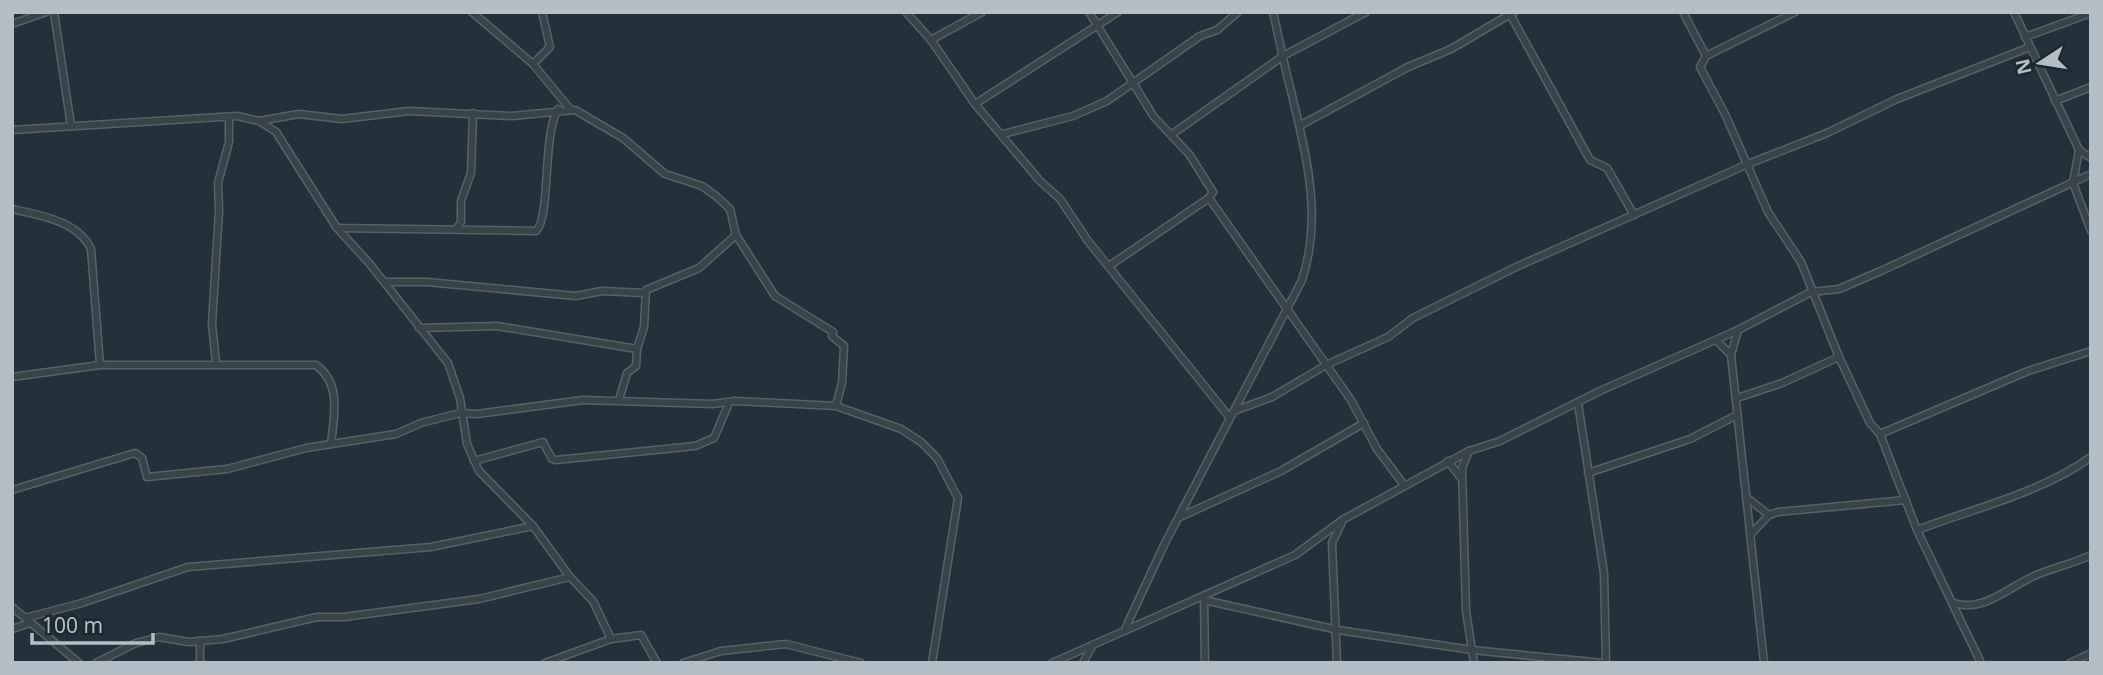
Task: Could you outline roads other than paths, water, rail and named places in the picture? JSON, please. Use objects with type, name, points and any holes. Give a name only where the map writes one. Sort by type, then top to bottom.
[{"type":"street","points":[[12,24],[46,12]]},
{"type":"street","points":[[54,12],[71,126]]},
{"type":"street","points":[[472,12],[533,64],[570,109],[623,138],[665,174],[694,182],[710,191],[730,209],[736,235],[775,296],[833,332],[832,336],[844,346],[842,383],[836,406]]},
{"type":"street","points":[[533,64],[550,47],[542,12]]},
{"type":"street","points":[[906,12],[930,40],[975,104],[1040,181],[1060,199],[1109,267],[1232,414]]},
{"type":"street","points":[[930,40],[982,12]]},
{"type":"street","points":[[1089,12],[1154,117],[1209,183],[1213,192],[1209,198],[1109,267]]},
{"type":"street","points":[[975,104],[1118,12]]},
{"type":"street","points":[[1003,134],[1073,116],[1107,101],[1200,36],[1217,30],[1238,12]]},
{"type":"street","points":[[1126,627],[1302,280],[1313,240],[1312,197],[1301,125],[1273,12]]},
{"type":"street","points":[[1171,135],[1283,55],[1366,12]]},
{"type":"street","points":[[1683,12],[1706,56]]},
{"type":"street","points":[[1795,12],[1706,56],[1700,68],[1725,114],[1768,212],[1801,262],[1839,357],[1870,423],[1880,434],[1917,530],[1981,663]]},
{"type":"street","points":[[2014,12],[2079,150],[2091,158]]},
{"type":"street","points":[[1301,125],[1408,67],[1451,49],[1512,13],[1590,160],[1607,168],[1634,215]]},
{"type":"street","points":[[2025,37],[2091,13]]},
{"type":"street","points":[[1232,414],[1272,397],[1326,365],[1388,337],[1413,318],[1464,292],[1748,164],[2030,47]]},
{"type":"street","points":[[2055,101],[2091,87]]},
{"type":"street","points":[[337,228],[531,233],[538,229],[546,190],[550,131],[558,109]]},
{"type":"street","points":[[259,121],[299,114],[342,119],[409,111],[512,116],[570,109]]},
{"type":"street","points":[[456,229],[461,222],[461,201],[471,173],[473,113]]},
{"type":"street","points":[[216,363],[212,324],[219,211],[218,183],[229,142],[229,117]]},
{"type":"street","points":[[12,130],[243,117],[259,121],[280,137],[337,228],[385,282],[453,373],[460,413],[474,461],[513,509],[533,526],[570,577],[593,601],[611,639]]},
{"type":"street","points":[[2079,150],[2073,183],[2091,231]]},
{"type":"street","points":[[1052,663],[1126,627],[1205,598],[1294,555],[1344,519],[1469,451],[1500,441],[1738,330],[1811,292],[1839,289],[1861,280],[2091,174]]},
{"type":"street","points":[[1209,198],[1326,365],[1364,423],[1377,449],[1404,485]]},
{"type":"street","points":[[12,209],[65,224],[85,237],[91,249],[100,365]]},
{"type":"street","points":[[619,400],[628,373],[636,366],[637,349],[644,327],[645,293],[648,288],[699,268],[736,235]]},
{"type":"street","points":[[385,282],[427,282],[576,296],[602,291],[645,293]]},
{"type":"street","points":[[419,328],[497,326],[637,349]]},
{"type":"street","points":[[1738,330],[1731,355],[1764,663]]},
{"type":"street","points":[[1716,340],[1731,355]]},
{"type":"street","points":[[1880,434],[2028,371],[2091,351]]},
{"type":"street","points":[[1737,398],[1782,383],[1839,357]]},
{"type":"street","points":[[12,377],[100,365],[308,364],[323,370],[331,384],[335,403],[331,444]]},
{"type":"street","points":[[12,490],[135,453],[142,458],[146,478],[219,470],[306,447],[396,434],[421,423],[460,413],[477,414],[583,400],[836,406],[912,435],[937,458],[956,492],[958,505],[950,537],[932,663]]},
{"type":"street","points":[[474,461],[543,442],[552,459],[556,460],[695,446],[713,438],[729,403]]},
{"type":"street","points":[[1205,598],[1338,630],[1472,650],[1605,663],[1604,573],[1578,404]]},
{"type":"street","points":[[1588,474],[1690,439],[1737,415]]},
{"type":"street","points":[[1180,517],[1281,471],[1364,423]]},
{"type":"street","points":[[1469,451],[1462,468],[1462,479],[1466,611],[1474,663]]},
{"type":"street","points":[[1917,530],[2008,497],[2091,457]]},
{"type":"street","points":[[1448,461],[1462,479]]},
{"type":"street","points":[[1746,497],[1769,515]]},
{"type":"street","points":[[1751,534],[1769,515],[1906,500]]},
{"type":"street","points":[[1337,663],[1338,630],[1332,543],[1344,519]]},
{"type":"street","points":[[12,629],[27,620],[188,567],[432,547],[533,526]]},
{"type":"street","points":[[1964,625],[1976,605],[2035,575],[2063,568],[2091,555]]},
{"type":"street","points":[[96,663],[136,643],[159,637],[200,641],[223,639],[328,615],[344,617],[479,599],[570,577]]},
{"type":"street","points":[[1205,598],[1205,663]]},
{"type":"street","points":[[1954,603],[1976,605]]},
{"type":"street","points":[[12,607],[79,663]]},
{"type":"street","points":[[545,663],[611,639],[641,635],[657,663]]},
{"type":"street","points":[[200,641],[200,663]]},
{"type":"street","points":[[683,663],[721,651],[786,644],[861,663]]},
{"type":"street","points":[[1083,663],[1092,645]]},
{"type":"street","points":[[2070,663],[2091,653]]},
{"type":"street","points":[[63,663],[69,656]]}]
